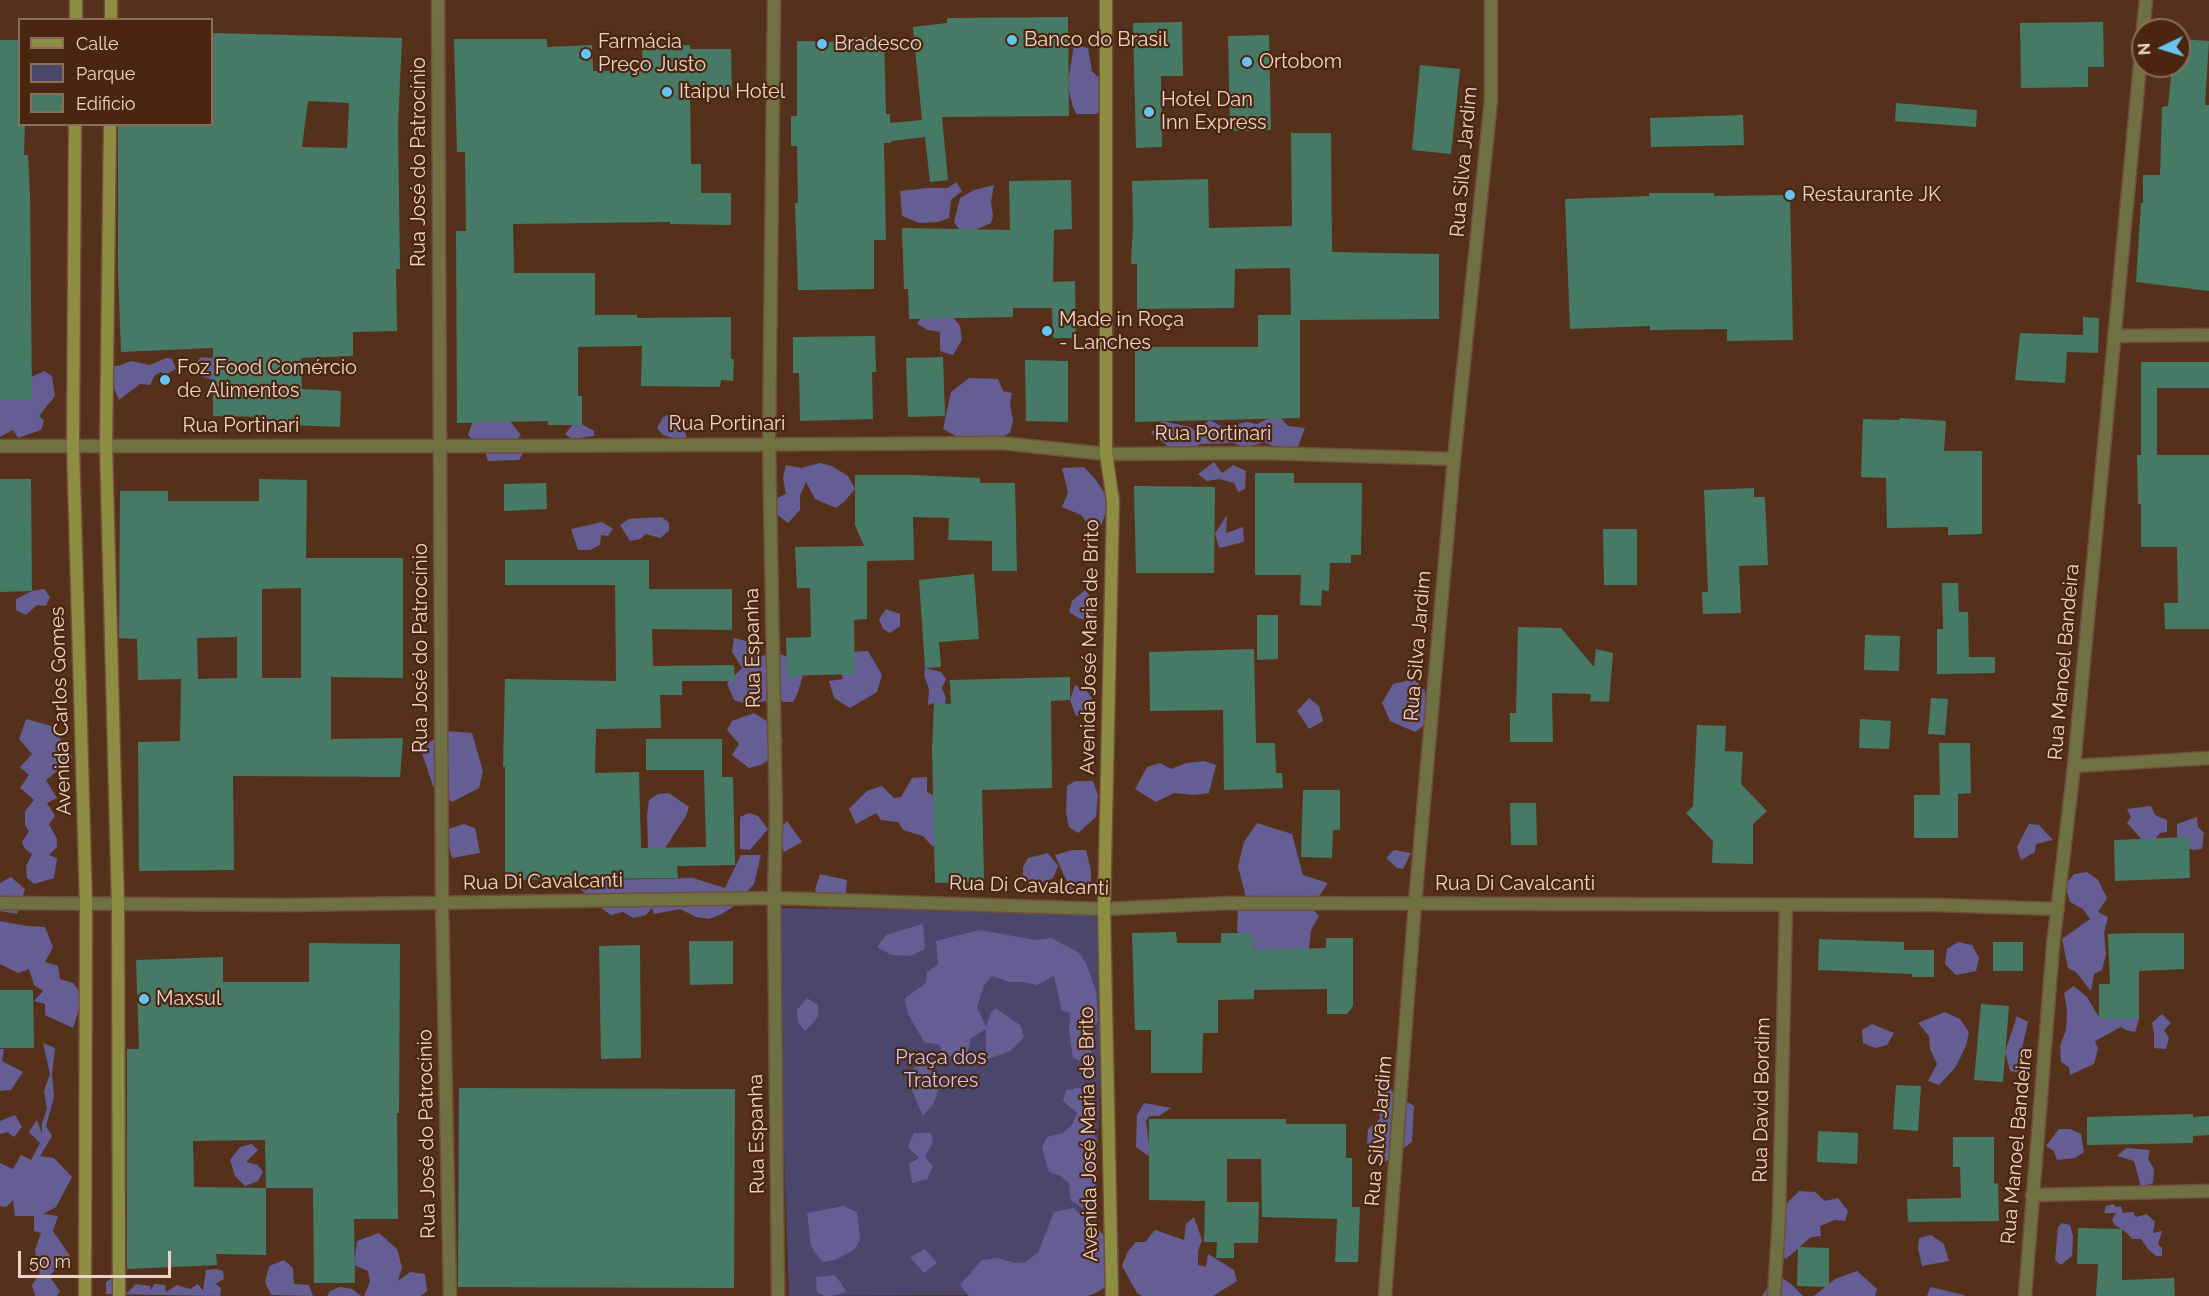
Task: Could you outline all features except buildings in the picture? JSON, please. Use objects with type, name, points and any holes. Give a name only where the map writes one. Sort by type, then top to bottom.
[{"type":"street","points":[[76,0],[76,18]]},
{"type":"street","points":[[111,0],[111,18]]},
{"type":"street","name":"Rua José do Patrocínio","points":[[438,0],[442,903],[450,1296]]},
{"type":"street","name":"Rua Espanha","points":[[774,0],[770,443],[776,818],[774,898],[778,1296]]},
{"type":"street","name":"Avenida José Maria de Brito","points":[[1107,0],[1107,454],[1113,501],[1104,909],[1112,1296]]},
{"type":"street","name":"Rua Silva Jardim","points":[[1385,1296],[1415,903],[1454,459],[1491,100],[1491,0]]},
{"type":"street","name":"Rua Manoel Bandeira","points":[[2144,18],[2146,0]]},
{"type":"street","name":"Rua Manoel Bandeira","points":[[2025,1296],[2058,909],[2074,766],[2139,78]]},
{"type":"street","name":"Avenida Carlos Gomes","points":[[75,126],[73,445],[86,904],[85,1296]]},
{"type":"street","points":[[110,126],[106,446],[118,905],[119,1296]]},
{"type":"street","points":[[2114,336],[2209,335]]},
{"type":"street","name":"Rua Portinari","points":[[0,446],[1001,443],[1107,454],[1265,453],[1454,459]]},
{"type":"street","points":[[2074,766],[2209,758]]},
{"type":"street","name":"Rua Di Cavalcanti","points":[[0,903],[118,905],[442,903],[774,898],[1104,909],[1230,903],[1936,905],[2058,909]]},
{"type":"street","name":"Rua David Bordim","points":[[1774,1296],[1779,1218],[1785,905]]},
{"type":"street","points":[[2032,1195],[2209,1191]]},
{"type":"green space","name":"Praça dos Tratores","points":[[776,908],[1104,912],[1094,1294],[789,1296]]},
{"type":"shaded area","points":[[1074,45],[1088,48],[1092,71],[1099,78],[1102,90],[1101,110],[1096,114],[1076,114],[1073,107],[1069,91],[1069,76]]},
{"type":"shaded area","points":[[956,182],[962,191],[951,200],[949,218],[938,222],[919,223],[902,216],[900,191],[948,188]]},
{"type":"shaded area","points":[[994,185],[991,223],[975,230],[959,229],[954,222],[960,198],[974,190]]},
{"type":"shaded area","points":[[925,311],[948,311],[960,326],[962,340],[953,355],[940,351],[940,332],[928,330],[917,324]]},
{"type":"shaded area","points":[[201,357],[219,359],[220,373],[213,380],[198,375],[196,363]]},
{"type":"shaded area","points":[[166,358],[172,359],[176,369],[165,375],[161,372],[155,375],[150,385],[140,384],[119,400],[109,376],[107,364],[118,366],[131,361],[150,365]]},
{"type":"shaded area","points":[[45,371],[52,377],[55,396],[39,416],[44,420],[41,430],[18,438],[13,430],[0,437],[0,393],[7,400],[31,400],[31,377]]},
{"type":"shaded area","points":[[969,378],[998,379],[1003,391],[1012,393],[1010,403],[1013,421],[1010,433],[995,440],[974,436],[956,436],[943,429],[951,392]]},
{"type":"shaded area","points":[[673,413],[683,425],[687,439],[683,441],[663,435],[657,428],[663,417]]},
{"type":"shaded area","points":[[1270,418],[1281,418],[1288,426],[1305,428],[1296,452],[1282,450],[1264,442],[1246,448],[1233,443],[1200,444],[1188,452],[1173,450],[1151,433],[1162,421],[1190,427],[1195,431],[1210,420],[1223,427],[1247,422],[1257,424]]},
{"type":"shaded area","points":[[509,420],[521,435],[511,446],[523,453],[519,460],[488,461],[485,451],[468,435],[473,421]]},
{"type":"shaded area","points":[[576,421],[594,431],[594,436],[572,439],[565,434]]},
{"type":"shaded area","points":[[1214,462],[1222,473],[1233,465],[1246,471],[1245,489],[1238,492],[1234,483],[1219,479],[1207,481],[1198,474]]},
{"type":"shaded area","points":[[820,463],[832,466],[848,476],[855,489],[836,508],[815,499],[806,482],[800,495],[800,510],[788,523],[775,513],[775,499],[786,494],[783,478],[786,465],[801,468]]},
{"type":"shaded area","points":[[1084,467],[1110,501],[1101,526],[1090,527],[1081,515],[1062,507],[1068,493],[1062,468]]},
{"type":"shaded area","points":[[1227,515],[1226,533],[1243,527],[1244,542],[1219,548],[1215,533]]},
{"type":"shaded area","points":[[662,517],[669,523],[669,531],[660,538],[646,534],[640,539],[630,541],[620,525],[629,519]]},
{"type":"shaded area","points":[[602,522],[613,529],[608,536],[601,535],[600,545],[590,550],[578,550],[571,529]]},
{"type":"shaded area","points":[[44,589],[50,597],[46,606],[37,605],[26,615],[16,610],[16,599],[32,591]]},
{"type":"shaded area","points":[[1085,590],[1095,603],[1093,619],[1080,619],[1069,612],[1072,601]]},
{"type":"shaded area","points":[[886,609],[900,614],[900,626],[890,633],[883,629],[879,619]]},
{"type":"shaded area","points":[[734,638],[750,642],[761,656],[778,653],[806,665],[793,702],[783,702],[777,696],[768,701],[743,703],[734,700],[727,683],[742,668],[732,652]]},
{"type":"shaded area","points":[[868,651],[882,675],[877,692],[850,708],[834,698],[829,681],[843,679],[840,668],[851,652]]},
{"type":"shaded area","points":[[925,668],[941,672],[946,679],[942,688],[946,698],[944,709],[934,703],[928,705],[929,689],[924,675]]},
{"type":"shaded area","points":[[1414,679],[1425,691],[1427,723],[1415,732],[1390,721],[1382,703],[1393,684]]},
{"type":"shaded area","points":[[1075,685],[1086,690],[1092,698],[1090,716],[1076,716],[1070,700]]},
{"type":"shaded area","points":[[1309,698],[1319,706],[1323,721],[1309,729],[1297,711]]},
{"type":"shaded area","points":[[754,713],[776,727],[783,741],[776,755],[761,765],[749,768],[732,755],[739,744],[727,730],[732,721]]},
{"type":"shaded area","points":[[26,719],[52,726],[73,758],[46,780],[57,798],[47,803],[55,816],[49,824],[57,839],[57,847],[49,855],[57,858],[54,878],[34,884],[27,878],[26,866],[32,854],[25,849],[22,842],[29,831],[25,825],[25,811],[34,800],[20,788],[29,775],[20,767],[32,754],[19,739]]},
{"type":"shaded area","points":[[446,731],[472,733],[483,771],[479,788],[452,802],[433,786],[422,753],[430,742]]},
{"type":"shaded area","points":[[1204,761],[1216,765],[1209,793],[1195,795],[1174,793],[1156,802],[1135,789],[1147,767],[1160,763],[1171,769],[1186,763]]},
{"type":"shaded area","points":[[927,777],[927,792],[943,800],[939,839],[933,847],[923,836],[903,830],[898,822],[881,820],[876,813],[856,824],[849,809],[867,791],[882,786],[894,798],[901,797],[912,778]]},
{"type":"shaded area","points":[[1075,781],[1093,781],[1098,795],[1096,817],[1078,833],[1069,827],[1066,812],[1067,786]]},
{"type":"shaded area","points":[[669,793],[689,807],[686,816],[665,848],[648,848],[649,800],[658,794]]},
{"type":"shaded area","points":[[2151,806],[2155,815],[2167,820],[2167,832],[2160,833],[2152,843],[2144,842],[2127,823],[2131,817],[2127,809]]},
{"type":"shaded area","points":[[749,813],[758,816],[768,829],[750,850],[740,849],[740,817]]},
{"type":"shaded area","points":[[2197,817],[2198,827],[2204,833],[2202,849],[2194,850],[2177,846],[2177,824]]},
{"type":"shaded area","points":[[787,821],[802,842],[784,852],[776,833]]},
{"type":"shaded area","points":[[1257,823],[1292,834],[1303,875],[1328,883],[1311,908],[1319,916],[1311,930],[1307,966],[1256,957],[1254,950],[1237,931],[1238,910],[1246,898],[1238,866],[1244,842]]},
{"type":"shaded area","points":[[464,824],[475,828],[480,853],[452,858],[445,830]]},
{"type":"shaded area","points":[[2029,824],[2039,825],[2053,840],[2036,844],[2035,852],[2021,860],[2017,847]]},
{"type":"shaded area","points":[[1072,850],[1086,850],[1091,870],[1091,887],[1071,891],[1055,855]]},
{"type":"shaded area","points":[[1394,850],[1411,853],[1403,869],[1397,868],[1386,858]]},
{"type":"shaded area","points":[[1048,853],[1058,866],[1053,878],[1038,884],[1023,878],[1023,867],[1028,858]]},
{"type":"shaded area","points":[[741,855],[761,855],[754,884],[734,906],[709,919],[696,917],[680,909],[654,914],[652,908],[646,915],[633,918],[623,912],[611,915],[591,901],[579,887],[603,880],[693,878],[725,888]]},
{"type":"shaded area","points":[[2087,872],[2098,880],[2107,898],[2098,912],[2108,917],[2104,933],[2106,954],[2102,970],[2094,974],[2091,991],[2076,972],[2068,968],[2062,939],[2090,919],[2083,909],[2070,902],[2065,885],[2074,874]]},
{"type":"shaded area","points":[[820,874],[847,880],[845,904],[831,908],[815,890]]},
{"type":"shaded area","points":[[11,877],[25,889],[17,914],[0,911],[0,883]]},
{"type":"shaded area","points":[[0,921],[45,927],[53,947],[45,962],[58,966],[60,979],[73,983],[83,996],[73,1028],[45,1015],[45,1004],[34,1001],[43,991],[34,985],[29,969],[18,973],[0,964]]},
{"type":"shaded area","points":[[923,924],[925,949],[910,956],[891,955],[877,947],[886,935]]},
{"type":"shaded area","points":[[979,930],[1036,940],[1051,938],[1078,952],[1086,963],[1096,991],[1098,1021],[1090,1032],[1093,1066],[1073,1058],[1069,1031],[1070,1013],[1062,1011],[1054,976],[1037,985],[1009,982],[992,976],[984,986],[977,1007],[986,1027],[995,1008],[1020,1025],[1024,1037],[1010,1051],[986,1060],[986,1029],[971,1038],[967,1054],[959,1052],[944,1059],[940,1045],[924,1042],[907,1012],[905,998],[926,983],[927,972],[938,964],[936,941]]},
{"type":"shaded area","points":[[1958,942],[1972,945],[1979,958],[1976,971],[1956,975],[1945,964],[1947,949]]},
{"type":"shaded area","points":[[2074,986],[2087,997],[2100,1019],[2139,1019],[2135,1032],[2121,1027],[2095,1041],[2098,1049],[2094,1064],[2070,1075],[2069,1067],[2061,1062],[2060,1046],[2066,1030],[2067,1010],[2064,993]]},
{"type":"shaded area","points":[[807,998],[818,1005],[818,1017],[805,1031],[798,1022],[797,1010]]},
{"type":"shaded area","points":[[1945,1012],[1960,1019],[1969,1032],[1966,1046],[1955,1068],[1939,1085],[1928,1081],[1937,1064],[1930,1049],[1929,1036],[1918,1023]]},
{"type":"shaded area","points":[[2162,1014],[2171,1023],[2164,1030],[2169,1038],[2166,1049],[2154,1048],[2152,1023]]},
{"type":"shaded area","points":[[2017,1016],[2028,1022],[2022,1048],[2021,1073],[2010,1071],[2005,1052]]},
{"type":"shaded area","points":[[1872,1024],[1894,1033],[1887,1045],[1875,1048],[1863,1043],[1862,1030]]},
{"type":"shaded area","points":[[43,1043],[55,1048],[52,1074],[54,1097],[46,1126],[52,1136],[40,1156],[54,1158],[72,1177],[56,1207],[43,1214],[58,1216],[53,1231],[70,1256],[49,1276],[60,1291],[57,1296],[35,1296],[32,1285],[40,1273],[35,1250],[41,1233],[34,1231],[34,1216],[15,1216],[13,1200],[6,1207],[0,1206],[0,1163],[13,1169],[21,1155],[31,1160],[40,1143],[29,1132],[37,1120],[42,1134],[42,1123],[47,1109],[44,1091],[50,1074]]},
{"type":"shaded area","points":[[0,1049],[4,1049],[2,1061],[23,1072],[11,1090],[0,1091]]},
{"type":"shaded area","points":[[924,1060],[935,1068],[940,1086],[933,1104],[923,1116],[908,1081],[913,1069]]},
{"type":"shaded area","points":[[1384,1083],[1395,1094],[1414,1106],[1412,1142],[1385,1162],[1373,1164],[1367,1144],[1368,1129],[1380,1119],[1375,1091]]},
{"type":"shaded area","points":[[1080,1088],[1092,1092],[1093,1108],[1089,1128],[1097,1140],[1093,1164],[1096,1187],[1085,1209],[1071,1201],[1069,1183],[1059,1175],[1049,1172],[1042,1147],[1047,1137],[1063,1133],[1072,1125],[1077,1113],[1063,1101],[1066,1090]]},
{"type":"shaded area","points":[[1144,1103],[1171,1108],[1159,1116],[1149,1116],[1146,1121],[1149,1155],[1136,1147],[1137,1115]]},
{"type":"shaded area","points":[[15,1115],[22,1127],[14,1137],[7,1132],[0,1134],[0,1121]]},
{"type":"shaded area","points":[[2059,1129],[2070,1129],[2081,1134],[2084,1152],[2075,1158],[2057,1160],[2054,1151],[2046,1146]]},
{"type":"shaded area","points":[[914,1133],[931,1133],[933,1142],[925,1157],[933,1166],[927,1179],[912,1183],[909,1164],[919,1158],[908,1147]]},
{"type":"shaded area","points":[[252,1144],[258,1150],[246,1162],[258,1165],[263,1172],[258,1181],[245,1186],[235,1176],[230,1160],[240,1147]]},
{"type":"shaded area","points":[[2126,1148],[2150,1150],[2148,1159],[2154,1169],[2153,1183],[2141,1187],[2134,1161],[2117,1156]]},
{"type":"shaded area","points":[[1799,1191],[1815,1192],[1825,1201],[1838,1198],[1848,1211],[1845,1221],[1835,1220],[1820,1226],[1821,1236],[1811,1237],[1786,1259],[1777,1251],[1779,1218],[1788,1202]]},
{"type":"shaded area","points":[[2113,1204],[2116,1207],[2121,1206],[2123,1213],[2133,1212],[2136,1217],[2147,1214],[2155,1222],[2153,1233],[2162,1231],[2158,1244],[2162,1248],[2162,1256],[2156,1256],[2141,1239],[2132,1239],[2115,1225],[2112,1220],[2116,1213],[2104,1213],[2106,1206]]},
{"type":"shaded area","points":[[843,1206],[857,1212],[860,1240],[854,1250],[835,1260],[822,1262],[811,1246],[807,1213]]},
{"type":"shaded area","points":[[1073,1208],[1119,1250],[1117,1280],[1087,1296],[969,1296],[960,1285],[982,1260],[999,1258],[1014,1263],[1025,1262],[1038,1253],[1054,1212]]},
{"type":"shaded area","points":[[1194,1217],[1202,1240],[1198,1251],[1198,1265],[1206,1267],[1208,1254],[1234,1270],[1237,1281],[1213,1296],[1142,1296],[1137,1293],[1122,1266],[1128,1251],[1136,1242],[1145,1242],[1155,1230],[1184,1240],[1186,1224]]},
{"type":"shaded area","points":[[2062,1223],[2070,1225],[2073,1236],[2072,1256],[2061,1265],[2055,1260],[2058,1227]]},
{"type":"shaded area","points":[[379,1233],[397,1249],[402,1267],[398,1281],[410,1272],[425,1274],[427,1291],[421,1296],[364,1296],[370,1282],[368,1271],[354,1265],[357,1241]]},
{"type":"shaded area","points":[[1931,1235],[1944,1244],[1949,1261],[1922,1266],[1918,1249],[1919,1238]]},
{"type":"shaded area","points":[[925,1249],[937,1263],[924,1273],[910,1257]]},
{"type":"shaded area","points":[[284,1260],[293,1268],[294,1284],[309,1285],[313,1296],[271,1295],[265,1282],[269,1266]]},
{"type":"shaded area","points":[[206,1270],[223,1271],[224,1279],[215,1284],[221,1288],[220,1296],[106,1294],[106,1282],[114,1277],[123,1281],[127,1293],[136,1284],[150,1286],[151,1290],[154,1284],[165,1285],[166,1292],[177,1285],[190,1289],[198,1284],[203,1291]]},
{"type":"shaded area","points":[[1857,1271],[1877,1289],[1875,1296],[1814,1296],[1835,1279]]},
{"type":"shaded area","points":[[1776,1274],[1791,1284],[1803,1296],[1762,1296]]},
{"type":"shaded area","points":[[835,1275],[847,1292],[825,1296],[817,1292],[816,1277]]},
{"type":"shaded area","points":[[340,1287],[352,1289],[361,1296],[327,1296],[330,1291]]},
{"type":"shaded area","points":[[1930,1287],[1964,1295],[1964,1296],[1927,1296]]},
{"type":"place","name":"Banco do Brasil","points":[[1012,40]]},
{"type":"place","name":"Bradesco","points":[[822,44]]},
{"type":"place","name":"Farmácia Preço Justo","points":[[586,54]]},
{"type":"place","name":"Ortobom","points":[[1247,62]]},
{"type":"place","name":"Itaipu Hotel","points":[[667,92]]},
{"type":"place","name":"Hotel Dan Inn Express","points":[[1149,112]]},
{"type":"place","name":"Restaurante JK","points":[[1790,195]]},
{"type":"place","name":"Made in Roça - Lanches","points":[[1047,331]]},
{"type":"place","name":"Foz Food Comércio de Alimentos","points":[[165,380]]},
{"type":"place","name":"Maxsul","points":[[144,999]]}]
